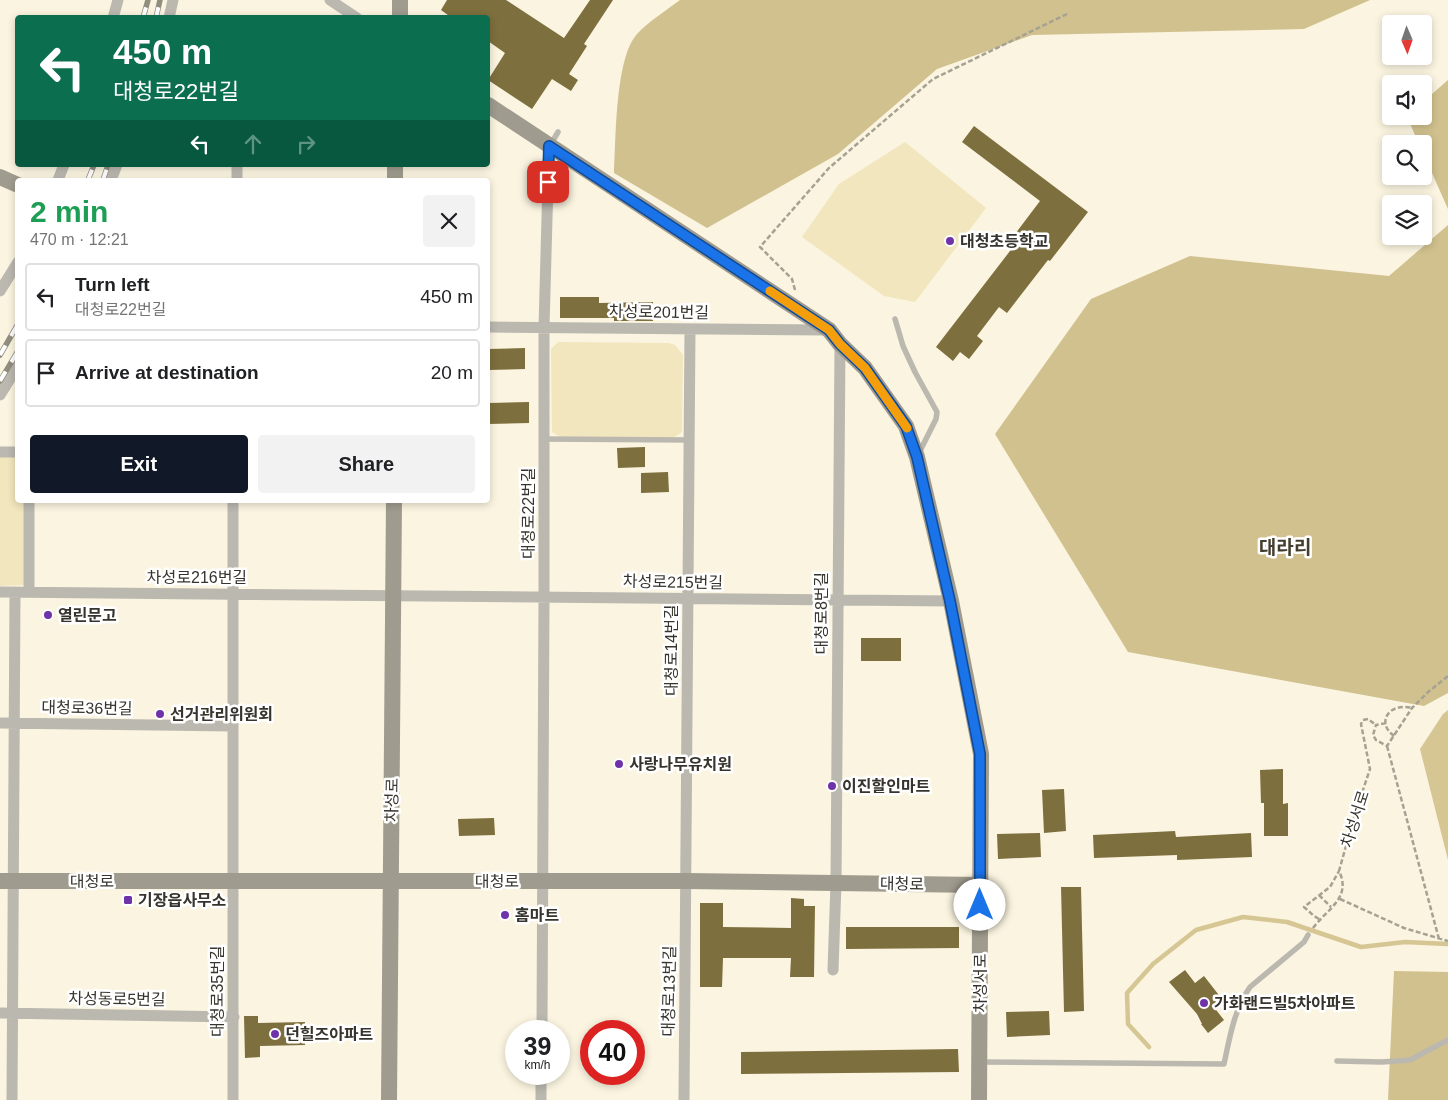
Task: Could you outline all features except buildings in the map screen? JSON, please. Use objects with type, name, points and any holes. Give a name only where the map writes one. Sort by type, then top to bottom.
[{"type":"street","points":[[114,15],[118,0]]},
{"type":"street","points":[[170,15],[173,0]]},
{"type":"street","points":[[330,0],[352,15]]},
{"type":"street","points":[[400,0],[400,15]]},
{"type":"street","name":"차성서로","points":[[490,106],[829,330],[840,344],[865,368],[906,426],[917,457],[950,601],[980,754],[979,1100]]},
{"type":"street","name":"대청로22번길","points":[[542,1020],[544,327],[549,146]]},
{"type":"street","points":[[0,177],[15,184]]},
{"type":"street","points":[[0,291],[15,267]]},
{"type":"street","name":"차성로201번길","points":[[490,326],[829,330]]},
{"type":"street","name":"대청로14번길","points":[[686,882],[690,329]]},
{"type":"street","name":"대청로8번길","points":[[833,970],[836,883],[840,344]]},
{"type":"street","points":[[0,394],[15,371]]},
{"type":"street","points":[[0,452],[15,452]]},
{"type":"street","points":[[29,503],[29,592]]},
{"type":"street","points":[[233,503],[234,881]]},
{"type":"street","name":"차성로","points":[[390,1100],[395,595],[394,503]]},
{"type":"street","name":"차성로216번길","points":[[0,592],[395,595]]},
{"type":"street","points":[[12,1100],[13,1013],[7,881],[14,724],[15,592]]},
{"type":"street","name":"차성로215번길","points":[[395,595],[950,601]]},
{"type":"street","name":"대청로36번길","points":[[0,723],[233,726]]},
{"type":"street","name":"대청로","points":[[7,881],[543,881],[980,885]]},
{"type":"street","name":"대청로35번길","points":[[233,1100],[234,881]]},
{"type":"street","name":"대청로13번길","points":[[684,1100],[686,882]]},
{"type":"street","name":"차성동로5번길","points":[[0,1013],[234,1017]]},
{"type":"street","points":[[541,1100],[542,1085]]},
{"type":"lane","points":[[549,146],[558,132]]},
{"type":"lane","points":[[895,318],[903,346],[937,412],[936,419],[917,457]]},
{"type":"lane","points":[[544,439],[689,440]]},
{"type":"lane","points":[[979,1062],[1224,1064],[1234,1017],[1244,996],[1250,987],[1304,942],[1308,935]]},
{"type":"lane","points":[[1336,1060],[1382,1062],[1410,1060],[1448,1040]]},
{"type":"path","points":[[802,313],[792,279],[760,247],[829,168],[933,79],[1067,14]]},
{"type":"path","points":[[1387,746],[1412,708],[1448,676]]},
{"type":"path","points":[[1394,736],[1389,732],[1386,723],[1388,713],[1395,707],[1404,706],[1412,708]]},
{"type":"path","name":"차성서로","points":[[1340,899],[1342,878],[1338,871],[1354,814],[1370,769],[1361,724],[1363,720],[1368,719],[1376,725]]},
{"type":"path","points":[[1386,723],[1376,725],[1373,734],[1376,740],[1387,746],[1440,939]]},
{"type":"path","points":[[1320,919],[1304,907],[1330,888],[1338,871]]},
{"type":"path","points":[[1319,895],[1331,907]]},
{"type":"path","points":[[1316,924],[1340,899],[1404,928],[1446,940]]},
{"type":"shaded area","points":[[680,0],[1370,0],[1304,29],[1032,35],[937,69],[838,154],[707,228],[614,173],[616,121],[624,61],[637,34]]},
{"type":"shaded area","points":[[1448,80],[1448,209],[1432,173],[1432,135],[1415,135],[1411,125],[1432,125],[1432,94]]},
{"type":"shaded area","points":[[905,142],[986,208],[915,302],[884,296],[802,237],[839,184]]},
{"type":"shaded area","points":[[1448,225],[1448,693],[1424,706],[1128,652],[995,434],[1091,299],[1190,256],[1389,276],[1425,245],[1432,245],[1432,239]]},
{"type":"shaded area","points":[[558,342],[668,343],[675,345],[683,355],[682,432],[672,439],[560,437],[552,432],[551,349]]},
{"type":"shaded area","points":[[0,454],[15,454],[15,503],[25,503],[26,579],[23,585],[0,586]]},
{"type":"shaded area","points":[[1448,710],[1448,860],[1420,749],[1443,714]]},
{"type":"shaded area","points":[[1394,971],[1448,972],[1448,1100],[1388,1100]]},
{"type":"waterway","points":[[1149,1047],[1128,1024],[1127,993],[1153,964],[1196,930],[1243,917],[1287,922],[1361,947],[1405,942],[1448,944]]},
{"type":"railway","points":[[144,15],[148,0]]},
{"type":"railway","points":[[157,15],[160,0]]},
{"type":"railway","points":[[89,178],[93,167]]},
{"type":"railway","points":[[104,178],[107,167]]},
{"type":"railway","points":[[0,355],[15,329]]},
{"type":"railway","points":[[0,381],[15,356]]},
{"type":"slow traffic","points":[[770,291],[829,330],[840,344],[865,368],[907,428]]},
{"type":"place","name":"대청초등학교","points":[[950,241]]},
{"type":"place","name":"열린문고","points":[[48,615]]},
{"type":"place","name":"선거관리위원회","points":[[160,714]]},
{"type":"place","name":"사랑나무유치원","points":[[619,764]]},
{"type":"place","name":"이진할인마트","points":[[832,786]]},
{"type":"place","name":"기장읍사무소","points":[[128,900]]},
{"type":"place","name":"홈마트","points":[[505,915]]},
{"type":"place","name":"가화랜드빌5차아파트","points":[[1204,1003]]},
{"type":"place","name":"던힐즈아파트","points":[[275,1034]]},
{"type":"district","name":"대라리","points":[[1285,547]]},
{"type":"route","points":[[548,182],[549,146],[829,330],[840,344],[865,368],[906,426],[917,457],[950,601],[980,754],[980,905]]}]
